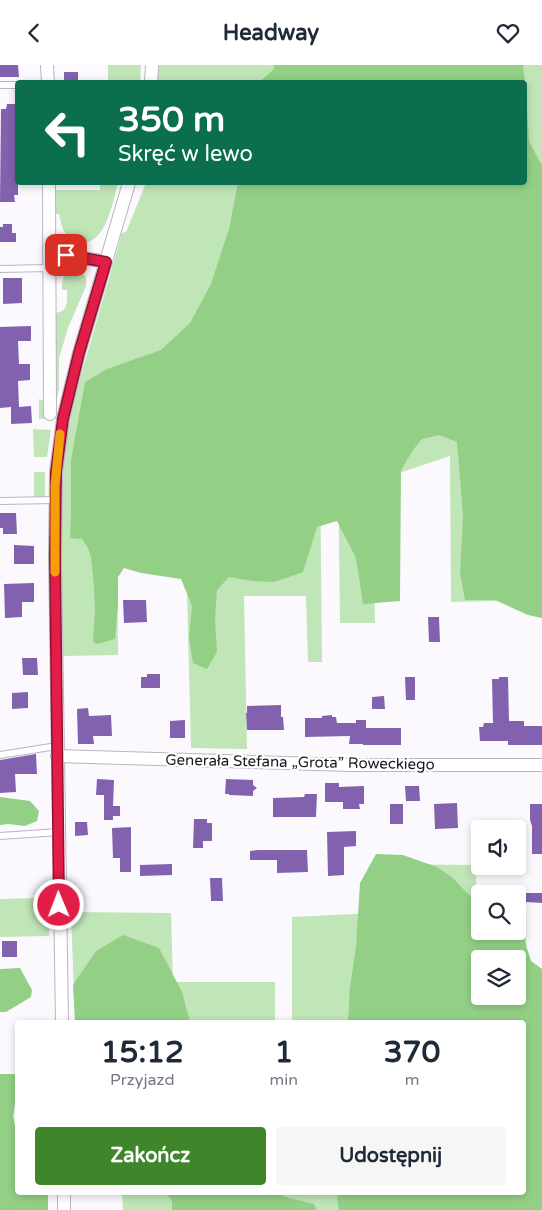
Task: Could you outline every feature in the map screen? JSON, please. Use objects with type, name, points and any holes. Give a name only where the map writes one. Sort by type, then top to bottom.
[{"type":"street","points":[[47,65],[48,80]]},
{"type":"street","points":[[151,80],[152,65]]},
{"type":"street","points":[[49,185],[50,414]]},
{"type":"street","points":[[62,1020],[57,751],[56,472],[63,419],[79,353],[128,185]]},
{"type":"street","points":[[49,252],[106,262]]},
{"type":"street","name":"Generała Stefana „Grota” Roweckiego","points":[[57,751],[350,765],[542,765]]},
{"type":"street","points":[[64,1195],[64,1210]]},
{"type":"lane","points":[[0,85],[15,85]]},
{"type":"lane","points":[[0,269],[49,268]]},
{"type":"lane","points":[[0,501],[55,501]]},
{"type":"lane","points":[[0,755],[57,751]]},
{"type":"lane","points":[[0,836],[58,832]]},
{"type":"green space","points":[[108,65],[141,65],[140,80],[108,80]]},
{"type":"green space","points":[[159,65],[542,65],[542,600],[451,602],[450,456],[390,476],[374,555],[375,623],[340,623],[338,457],[320,458],[322,662],[308,662],[306,596],[244,596],[247,749],[191,748],[186,554],[117,557],[118,655],[63,656],[61,654],[61,476],[68,428],[80,379],[122,233],[126,232],[145,185],[527,185],[527,80],[157,80]]},
{"type":"green space","points":[[274,65],[523,65],[525,80],[261,80],[274,69]]},
{"type":"green space","points":[[527,112],[529,141],[542,163],[542,618],[528,615],[495,600],[465,600],[460,574],[463,515],[457,442],[439,435],[422,439],[401,470],[400,601],[363,604],[356,558],[337,521],[317,527],[303,572],[274,582],[229,577],[217,590],[215,620],[217,652],[207,669],[193,663],[189,638],[192,606],[181,579],[141,573],[124,568],[118,577],[115,639],[97,644],[93,641],[95,611],[91,557],[82,539],[70,538],[71,460],[85,382],[107,369],[161,350],[190,323],[211,284],[229,229],[238,185],[527,185]]},
{"type":"green space","points":[[100,185],[117,185],[106,222],[95,238],[87,242],[73,240],[64,232],[59,214],[54,214],[54,190],[100,190]]},
{"type":"green space","points":[[74,270],[84,275],[86,286],[68,328],[59,358],[59,389],[53,418],[39,419],[39,399],[46,402],[54,313],[62,311],[66,306],[67,290],[62,290],[63,280],[67,273]]},
{"type":"green space","points":[[33,429],[51,430],[47,457],[34,457]]},
{"type":"green space","points":[[34,472],[45,472],[45,497],[34,497]]},
{"type":"green space","points":[[0,797],[30,801],[39,811],[37,821],[25,826],[0,825]]},
{"type":"green space","points":[[376,854],[403,855],[437,867],[452,877],[471,896],[471,940],[524,940],[531,961],[542,969],[542,1210],[339,1210],[338,1195],[526,1195],[526,1020],[348,1020],[350,988],[356,947],[360,883]]},
{"type":"green space","points":[[377,864],[471,865],[471,875],[476,875],[476,885],[471,885],[471,940],[526,940],[526,904],[527,1020],[542,1210],[123,1210],[122,1195],[526,1195],[526,1020],[292,1020],[292,917],[376,913]]},
{"type":"green space","points":[[40,898],[47,911],[49,936],[0,937],[0,899]]},
{"type":"green space","points":[[71,912],[171,913],[173,982],[275,982],[275,1020],[75,1020]]},
{"type":"green space","points":[[123,935],[159,948],[182,992],[189,1020],[75,1020],[73,985],[96,951]]},
{"type":"green space","points":[[20,968],[32,990],[31,997],[6,1012],[0,1012],[0,969]]},
{"type":"green space","points":[[0,1074],[15,1074],[13,1117],[15,1126],[15,1195],[48,1195],[48,1210],[0,1210]]},
{"type":"green space","points":[[168,1195],[282,1195],[314,1204],[317,1210],[172,1210],[172,1201]]},
{"type":"building","points":[[0,65],[18,65],[19,77],[0,77]]},
{"type":"building","points":[[64,72],[78,72],[78,80],[64,80]]},
{"type":"building","points":[[7,104],[15,104],[15,185],[18,185],[18,195],[14,195],[15,202],[0,202],[1,109],[6,109]]},
{"type":"building","points":[[3,224],[12,224],[12,233],[16,233],[16,242],[0,242],[0,227],[3,227]]},
{"type":"building","points":[[3,278],[22,278],[22,303],[3,304]]},
{"type":"building","points":[[31,326],[31,341],[18,341],[19,364],[30,364],[30,380],[18,381],[19,407],[31,406],[32,423],[11,424],[11,407],[0,408],[0,327]]},
{"type":"building","points":[[0,513],[16,513],[17,534],[3,534],[3,528],[0,528]]},
{"type":"building","points":[[14,545],[34,546],[34,564],[14,564]]},
{"type":"building","points":[[34,583],[34,602],[22,602],[22,617],[5,618],[4,584]]},
{"type":"building","points":[[123,600],[146,600],[147,622],[124,623]]},
{"type":"building","points":[[428,617],[439,617],[440,642],[429,642]]},
{"type":"building","points":[[22,658],[37,658],[38,675],[23,675]]},
{"type":"building","points":[[147,674],[160,674],[160,688],[141,688],[141,677],[147,677]]},
{"type":"building","points":[[405,677],[415,677],[415,700],[406,700]]},
{"type":"building","points":[[499,677],[508,677],[509,721],[524,721],[524,726],[542,726],[542,745],[508,745],[508,741],[480,741],[479,727],[483,727],[484,723],[493,723],[492,679],[499,679]]},
{"type":"building","points":[[28,692],[28,708],[12,709],[12,693]]},
{"type":"building","points":[[384,696],[385,709],[372,709],[372,697]]},
{"type":"building","points":[[281,705],[284,730],[247,730],[247,706]]},
{"type":"building","points":[[88,708],[89,716],[111,715],[112,736],[93,736],[94,744],[78,744],[77,709]]},
{"type":"building","points":[[332,715],[332,717],[336,717],[337,723],[356,723],[356,720],[366,720],[366,728],[401,728],[401,745],[349,744],[350,736],[305,737],[305,718],[322,718],[322,716]]},
{"type":"building","points":[[185,720],[185,738],[170,738],[170,721]]},
{"type":"building","points":[[36,754],[37,774],[15,774],[16,792],[0,793],[0,760]]},
{"type":"building","points":[[97,779],[114,780],[113,806],[120,806],[120,816],[113,816],[113,820],[104,820],[104,795],[96,795]]},
{"type":"building","points":[[226,779],[253,780],[253,785],[257,788],[253,791],[253,796],[225,794]]},
{"type":"building","points":[[325,783],[339,783],[339,787],[364,786],[364,804],[359,804],[360,809],[343,809],[343,802],[325,802]]},
{"type":"building","points":[[405,786],[419,786],[420,801],[406,801]]},
{"type":"building","points":[[305,794],[317,794],[316,817],[273,817],[273,798],[304,797]]},
{"type":"building","points":[[457,803],[458,828],[435,829],[434,804]]},
{"type":"building","points":[[390,804],[403,804],[403,824],[390,824]]},
{"type":"building","points":[[530,804],[542,804],[542,854],[532,854]]},
{"type":"building","points":[[194,819],[207,819],[207,823],[212,823],[212,841],[203,841],[203,848],[193,848]]},
{"type":"building","points":[[75,822],[87,822],[88,835],[75,836]]},
{"type":"building","points":[[131,827],[131,872],[120,872],[120,858],[113,858],[112,828]]},
{"type":"building","points":[[356,831],[356,846],[344,847],[344,875],[328,876],[327,832]]},
{"type":"building","points":[[307,850],[308,872],[277,873],[277,860],[250,860],[250,851]]},
{"type":"building","points":[[172,864],[172,875],[140,876],[140,865]]},
{"type":"building","points":[[210,878],[222,878],[223,901],[211,901]]},
{"type":"building","points":[[526,893],[542,893],[542,903],[526,902]]},
{"type":"building","points":[[2,941],[17,941],[17,957],[2,957]]},
{"type":"slow traffic","points":[[55,572],[55,486],[60,434]]},
{"type":"route","points":[[59,905],[55,558],[56,472],[63,419],[79,353],[106,262],[66,255]]}]
